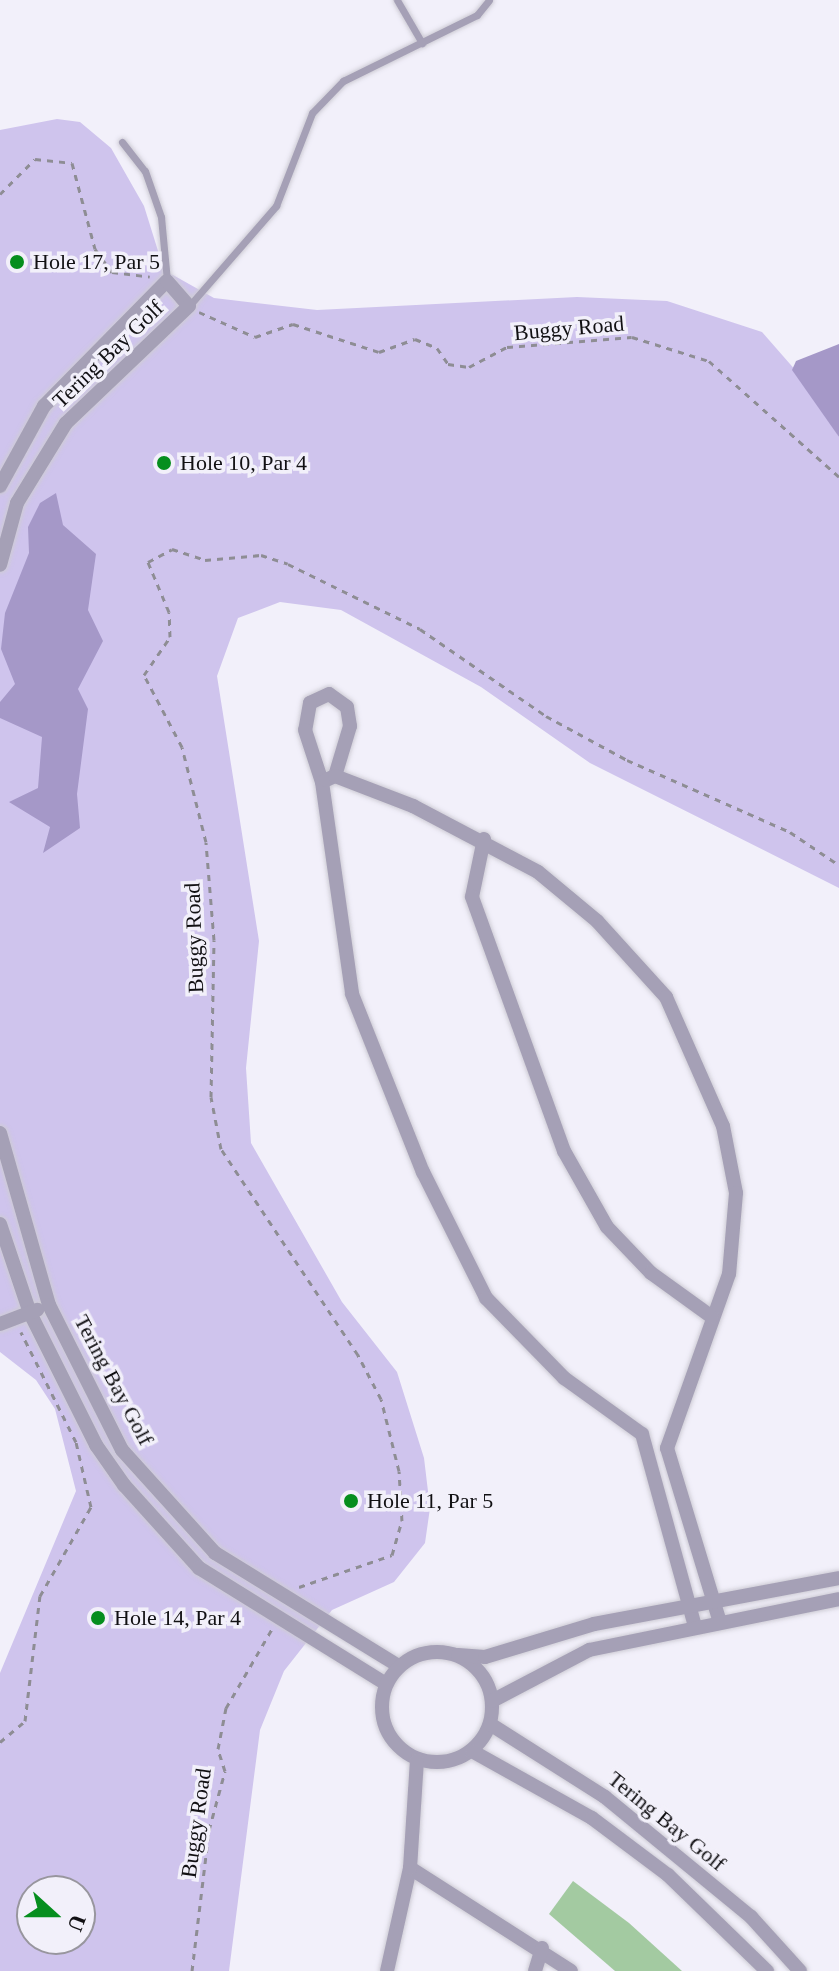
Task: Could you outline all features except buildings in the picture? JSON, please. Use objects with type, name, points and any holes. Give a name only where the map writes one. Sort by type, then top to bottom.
[{"type":"street","name":"Tering Bay Golf","points":[[0,486],[44,406],[167,281],[189,306],[66,423],[17,503],[0,565]]},
{"type":"street","points":[[328,779],[350,726],[347,707],[329,694],[310,703],[305,730],[328,779],[352,994],[423,1172],[486,1298],[564,1378],[642,1434],[695,1627]]},
{"type":"street","points":[[328,779],[484,839],[597,921],[666,997],[723,1126],[736,1193],[729,1274],[667,1448],[720,1622]]},
{"type":"street","points":[[484,839],[472,897],[564,1151],[607,1227],[651,1273],[712,1317]]},
{"type":"street","name":"Tering Bay Golf","points":[[0,1133],[49,1305],[122,1450],[152,1488],[215,1553],[399,1666]]},
{"type":"street","name":"Tering Bay Golf","points":[[0,1224],[30,1313],[96,1445],[124,1485],[199,1568],[277,1620],[386,1684]]},
{"type":"street","points":[[5,1328],[49,1305]]},
{"type":"street","points":[[458,1655],[482,1674],[492,1701],[490,1724],[472,1751],[446,1763],[417,1760],[393,1743],[381,1714],[386,1684],[399,1666],[427,1652],[485,1657],[689,1604],[839,1578]]},
{"type":"street","points":[[492,1701],[589,1650],[839,1599]]},
{"type":"street","name":"Tering Bay Golf","points":[[490,1724],[605,1797],[751,1917],[800,1971]]},
{"type":"street","name":"Tering Bay Golf","points":[[472,1751],[592,1818],[668,1875],[767,1971]]},
{"type":"street","points":[[387,1971],[410,1868],[417,1760]]},
{"type":"street","points":[[410,1868],[542,1948],[571,1971]]},
{"type":"street","points":[[535,1971],[542,1948]]},
{"type":"lane","points":[[397,0],[422,43]]},
{"type":"lane","name":"Tering Bay Golf","points":[[189,306],[276,206],[312,113],[343,81],[477,15],[489,0]]},
{"type":"lane","name":"Tering Bay Golf","points":[[122,142],[145,171],[161,217],[167,281]]},
{"type":"path","points":[[0,194],[35,159],[72,163],[95,249],[112,272],[167,281]]},
{"type":"path","name":"Buggy Road","points":[[189,306],[255,337],[293,324],[379,352],[415,339],[437,348],[448,364],[469,367],[507,347],[632,337],[709,361],[839,477]]},
{"type":"path","name":"Buggy Road","points":[[289,1598],[294,1589],[356,1574],[392,1555],[402,1521],[399,1471],[381,1399],[358,1355],[221,1149],[211,1097],[214,940],[206,842],[182,747],[144,675],[170,637],[169,612],[148,562],[172,549],[205,560],[261,555],[288,564],[420,629],[614,753],[790,832],[839,865]]},
{"type":"path","points":[[0,1742],[25,1721],[40,1596],[91,1507],[76,1442],[21,1332],[5,1328]]},
{"type":"path","name":"Buggy Road","points":[[192,1971],[209,1830],[225,1771],[218,1749],[226,1708],[277,1620]]},
{"type":"shaded area","points":[[57,119],[80,122],[111,148],[144,206],[164,270],[214,298],[317,310],[577,297],[667,301],[762,332],[811,388],[839,437],[839,888],[590,763],[481,687],[341,610],[280,602],[238,618],[217,676],[259,941],[246,1068],[251,1143],[342,1302],[397,1372],[424,1458],[430,1508],[425,1543],[394,1582],[332,1610],[284,1671],[260,1730],[229,1971],[0,1971],[0,1673],[76,1491],[55,1409],[36,1380],[0,1352],[0,130]]},
{"type":"shaded area","points":[[839,344],[839,437],[792,370],[796,361]]},
{"type":"shaded area","points":[[56,493],[63,525],[96,554],[88,610],[103,641],[78,689],[88,709],[77,794],[80,828],[43,853],[50,827],[9,802],[38,788],[42,737],[0,718],[0,702],[15,684],[1,649],[5,613],[29,553],[28,527],[40,503]]},
{"type":"place","name":"Hole 17, Par 5","points":[[17,262]]},
{"type":"place","name":"Hole 10, Par 4","points":[[164,463]]},
{"type":"place","name":"Hole 11, Par 5","points":[[351,1501]]},
{"type":"place","name":"Hole 14, Par 4","points":[[98,1618]]}]
